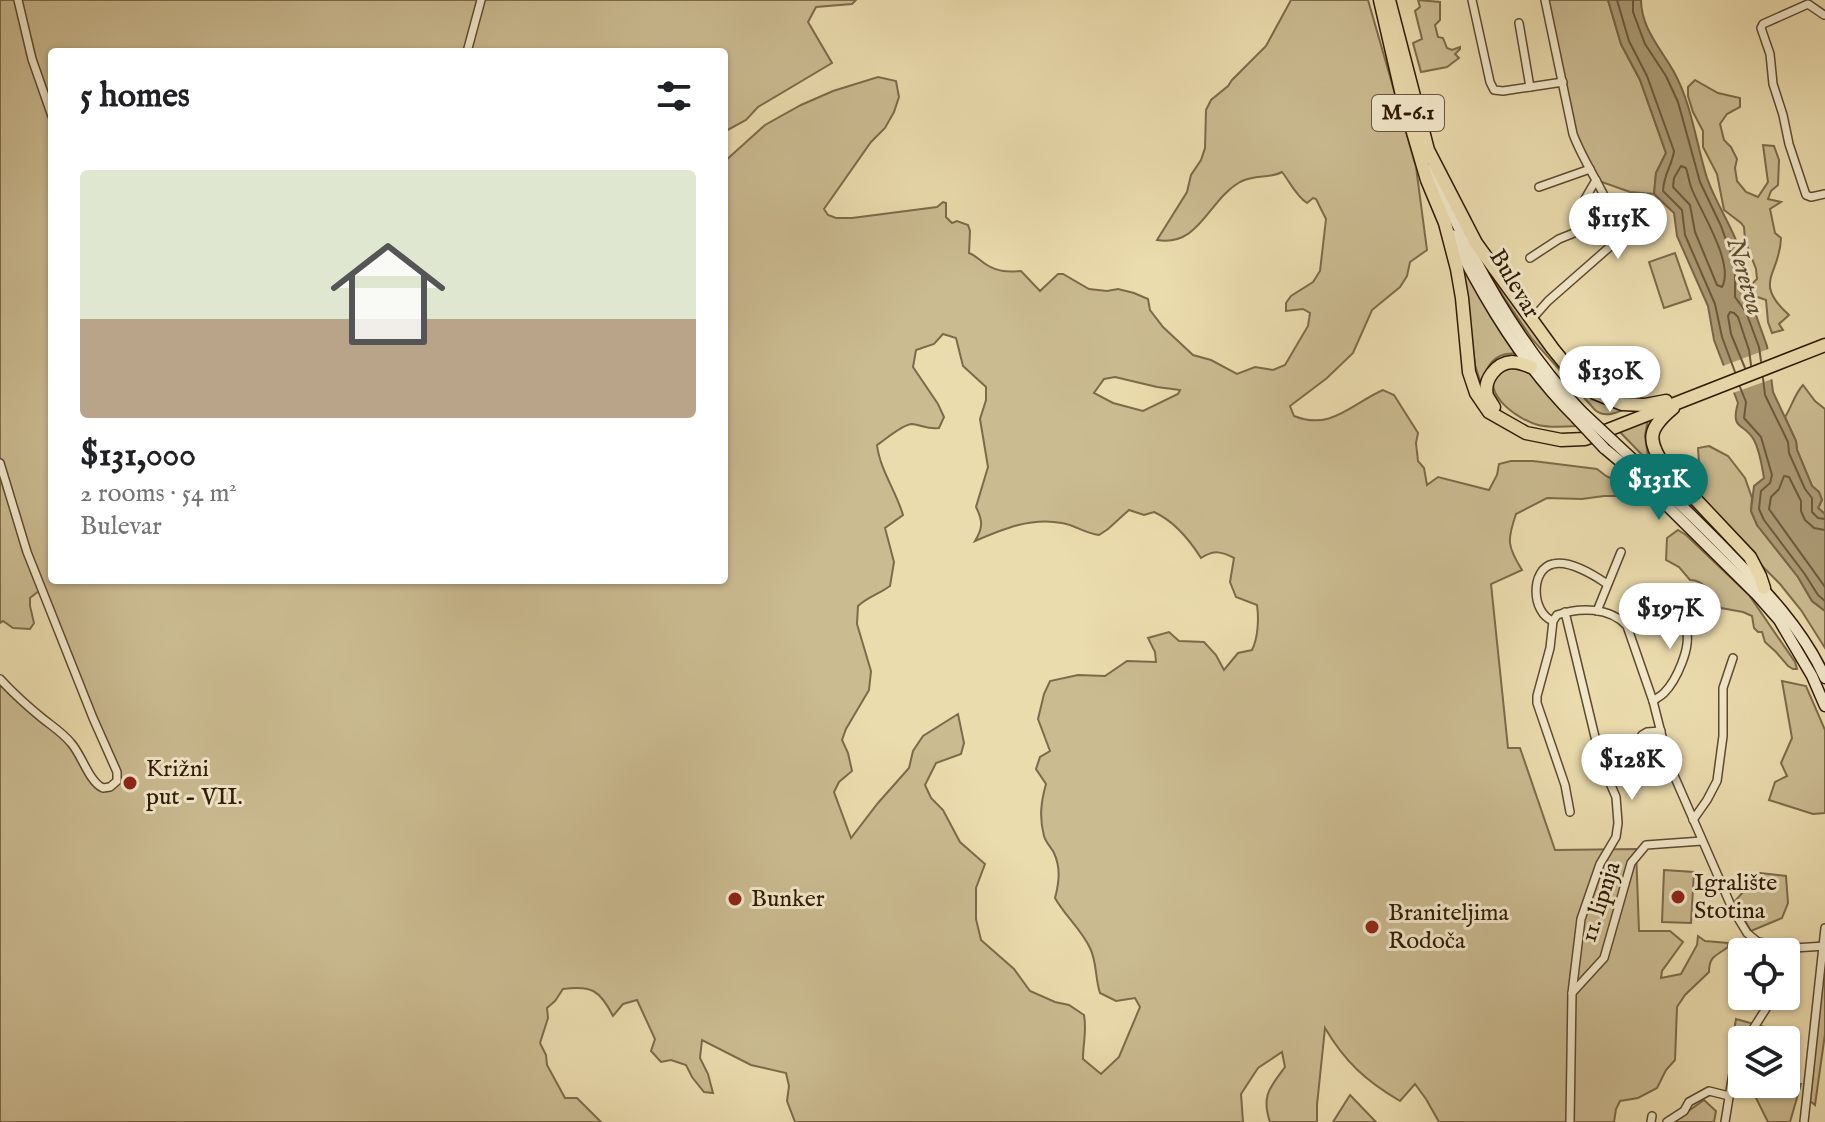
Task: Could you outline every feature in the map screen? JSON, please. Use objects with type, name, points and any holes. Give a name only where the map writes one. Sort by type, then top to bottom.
[{"type":"main road","name":"M-6.1","points":[[1380,0],[1421,160],[1445,223],[1462,298],[1472,384],[1489,412],[1526,433],[1549,439],[1585,439],[1825,345]]},
{"type":"main road","name":"Bulevar","points":[[1389,0],[1438,185],[1491,292],[1579,415],[1609,445],[1697,520],[1764,588],[1801,635],[1825,678]]},
{"type":"main road","name":"M-6.1","points":[[1428,150],[1476,243],[1575,376],[1595,393],[1622,404],[1681,401]]},
{"type":"main road","points":[[1445,223],[1488,303],[1531,367],[1579,415]]},
{"type":"main road","points":[[1503,420],[1487,396],[1489,377],[1510,362],[1531,367]]},
{"type":"main road","points":[[1681,401],[1654,426],[1652,440],[1657,456],[1750,557],[1764,588]]},
{"type":"main road","points":[[1609,445],[1779,620],[1812,676],[1825,706]]},
{"type":"street","points":[[18,0],[32,59],[48,105]]},
{"type":"street","points":[[468,48],[481,0]]},
{"type":"street","points":[[1472,0],[1494,90],[1563,82]]},
{"type":"street","points":[[1532,319],[1619,235],[1615,218],[1573,134],[1545,0]]},
{"type":"street","points":[[1825,16],[1807,2],[1763,24],[1761,28],[1770,54],[1773,84],[1789,144],[1806,195],[1825,194]]},
{"type":"street","points":[[1825,8],[1825,16]]},
{"type":"street","points":[[1519,23],[1530,87]]},
{"type":"street","points":[[1539,187],[1590,169]]},
{"type":"street","points":[[1530,258],[1574,233],[1584,213],[1582,204],[1596,180]]},
{"type":"street","points":[[0,463],[27,552],[117,772],[117,781],[103,788],[96,785],[72,743],[0,679]]},
{"type":"street","points":[[1597,611],[1621,552]]},
{"type":"street","points":[[1553,621],[1540,612],[1535,598],[1540,575],[1546,567],[1554,563],[1563,564],[1592,573],[1607,584]]},
{"type":"street","points":[[1653,701],[1664,694],[1681,666],[1687,642],[1687,631],[1671,601]]},
{"type":"street","points":[[1570,812],[1565,785],[1537,696],[1550,648],[1553,621],[1557,615],[1577,610],[1597,611],[1620,618],[1627,626],[1653,701],[1669,764],[1732,908],[1753,938]]},
{"type":"street","name":"11. lipnja","points":[[1565,612],[1607,776],[1616,797],[1618,823],[1616,837],[1600,864],[1581,919],[1572,993],[1570,1122]]},
{"type":"street","points":[[1693,820],[1717,781],[1723,736],[1723,688],[1733,658]]},
{"type":"street","points":[[1607,776],[1620,771],[1642,735],[1661,731]]},
{"type":"street","name":"11. lipnja","points":[[1572,993],[1604,958],[1631,863],[1646,845],[1702,841]]},
{"type":"street","points":[[1804,1122],[1825,928]]},
{"type":"street","points":[[1800,948],[1824,946]]},
{"type":"street","points":[[1667,1122],[1684,1111],[1689,1102],[1709,1091],[1728,1096]]},
{"type":"street","points":[[1725,1122],[1729,1098]]},
{"type":"shaded area","points":[[0,0],[856,0],[852,4],[816,7],[808,22],[832,63],[758,107],[746,120],[728,130],[728,48],[48,48],[48,584],[728,584],[728,158],[765,125],[801,105],[878,77],[896,81],[899,97],[894,112],[824,209],[828,215],[852,218],[937,207],[946,203],[946,217],[952,223],[957,221],[968,225],[969,253],[991,267],[1021,271],[1040,291],[1058,274],[1063,274],[1089,289],[1118,289],[1134,293],[1148,299],[1150,310],[1163,327],[1193,355],[1211,360],[1237,374],[1255,367],[1273,370],[1285,365],[1308,326],[1310,313],[1303,309],[1286,311],[1286,303],[1291,296],[1313,282],[1320,271],[1326,219],[1316,199],[1307,203],[1303,200],[1282,172],[1251,178],[1229,190],[1184,236],[1157,240],[1187,192],[1191,175],[1201,160],[1205,148],[1206,110],[1211,100],[1266,46],[1291,0],[1368,0],[1416,167],[1427,250],[1410,262],[1407,276],[1400,287],[1372,310],[1353,353],[1290,406],[1294,416],[1319,420],[1340,414],[1383,390],[1394,395],[1418,433],[1418,461],[1424,468],[1427,485],[1438,477],[1489,490],[1499,464],[1533,461],[1597,469],[1629,490],[1628,496],[1547,498],[1516,514],[1510,543],[1522,570],[1491,584],[1508,748],[1520,748],[1555,850],[1636,849],[1639,931],[1670,931],[1683,942],[1662,971],[1661,978],[1681,974],[1697,945],[1698,936],[1705,941],[1728,943],[1728,947],[1712,959],[1709,972],[1677,1007],[1675,1060],[1657,1088],[1638,1098],[1620,1101],[1614,1122],[1439,1122],[1415,1084],[1400,1101],[1388,1094],[1349,1061],[1325,1028],[1317,1122],[1270,1122],[1267,1098],[1271,1086],[1285,1067],[1282,1052],[1258,1068],[1241,1094],[1243,1122],[795,1122],[787,1101],[789,1086],[786,1073],[751,1065],[702,1040],[700,1058],[713,1093],[704,1092],[686,1065],[671,1060],[661,1062],[651,1051],[655,1039],[637,1000],[623,1004],[613,1016],[599,995],[581,988],[563,989],[547,1008],[548,1018],[540,1043],[547,1065],[565,1098],[577,1098],[601,1122],[0,1122],[0,679],[63,734],[103,788],[117,781],[40,590],[30,598],[34,623],[30,629],[13,628],[3,621],[0,623]],"holes":[[[943,334],[956,338],[963,366],[986,387],[980,419],[988,467],[976,507],[981,524],[975,541],[1007,528],[1039,522],[1067,524],[1099,535],[1129,510],[1144,515],[1154,512],[1180,531],[1201,558],[1218,552],[1234,558],[1230,582],[1236,597],[1257,605],[1258,628],[1252,650],[1238,653],[1224,670],[1204,642],[1179,641],[1169,632],[1148,638],[1156,662],[1127,661],[1105,676],[1078,675],[1050,681],[1044,694],[1038,719],[1050,751],[1040,757],[1036,769],[1046,784],[1042,803],[1045,838],[1058,864],[1055,898],[1090,948],[1100,993],[1116,1001],[1135,998],[1140,1007],[1119,1057],[1101,1074],[1083,1059],[1084,1015],[1069,1005],[1030,991],[1014,969],[981,940],[976,919],[976,888],[985,864],[960,842],[925,785],[936,763],[961,754],[964,743],[958,714],[923,736],[913,751],[909,768],[851,838],[834,792],[839,782],[852,771],[842,740],[869,690],[871,671],[857,624],[858,606],[890,586],[894,562],[885,528],[903,515],[881,463],[877,445],[908,425],[939,428],[944,417],[913,367],[916,350],[934,344]],[[1115,377],[1180,390],[1178,394],[1143,411],[1113,403],[1094,393],[1104,379]]]},
{"type":"shaded area","points":[[1418,0],[1440,2],[1440,20],[1435,25],[1438,37],[1443,38],[1447,48],[1460,47],[1455,54],[1459,58],[1447,67],[1421,72],[1413,43],[1422,39],[1415,11],[1420,7]]},
{"type":"shaded area","points":[[1545,0],[1608,0],[1621,44],[1640,80],[1666,153],[1656,173],[1654,194],[1630,192],[1596,180],[1581,154]]},
{"type":"shaded area","points":[[1695,80],[1718,93],[1740,98],[1740,107],[1727,114],[1720,124],[1724,140],[1737,159],[1737,181],[1746,192],[1758,197],[1768,182],[1763,145],[1774,146],[1779,160],[1778,185],[1768,199],[1781,202],[1770,209],[1775,233],[1781,238],[1770,286],[1778,304],[1789,315],[1779,324],[1783,330],[1772,333],[1766,300],[1749,294],[1749,287],[1757,279],[1756,269],[1745,240],[1744,227],[1724,210],[1717,174],[1703,147],[1703,131],[1688,96],[1688,87]]},
{"type":"shaded area","points":[[1474,247],[1573,377],[1630,407],[1607,414],[1595,410],[1532,339]]},
{"type":"shaded area","points":[[1675,253],[1691,299],[1664,308],[1649,262]]},
{"type":"shaded area","points":[[1461,264],[1518,354],[1503,355],[1492,362],[1482,387],[1475,365]]},
{"type":"shaded area","points":[[1504,367],[1530,370],[1577,426],[1538,425],[1509,410],[1495,393],[1493,384]]},
{"type":"shaded area","points":[[1803,385],[1825,409],[1825,514],[1818,508],[1822,500],[1812,486],[1785,417]]},
{"type":"shaded area","points":[[1648,419],[1645,436],[1649,462],[1619,431]]},
{"type":"shaded area","points":[[1709,446],[1728,456],[1745,478],[1757,525],[1798,577],[1812,601],[1825,611],[1825,648],[1780,584],[1702,505],[1698,448]]},
{"type":"shaded area","points":[[1678,530],[1749,595],[1797,669],[1788,666],[1765,642],[1762,632],[1754,628],[1752,616],[1721,608],[1705,586],[1690,580],[1679,567],[1666,560],[1667,538]]},
{"type":"shaded area","points":[[1782,681],[1806,686],[1825,730],[1825,813],[1813,814],[1769,800],[1775,782],[1787,776],[1781,763],[1792,738]]},
{"type":"shaded area","name":"Igralište Stotina","points":[[1664,870],[1694,872],[1691,923],[1662,922]]},
{"type":"shaded area","points":[[1760,873],[1786,876],[1788,903],[1782,918],[1751,931],[1734,902]]},
{"type":"shaded area","points":[[1825,956],[1825,1034],[1815,1105],[1810,1101]]},
{"type":"shaded area","points":[[1736,1019],[1761,1026],[1735,1026]]},
{"type":"shaded area","points":[[1350,1095],[1376,1122],[1333,1122]]},
{"type":"shaded area","points":[[1756,1098],[1797,1098],[1790,1122],[1768,1122]]},
{"type":"shaded area","points":[[1704,1100],[1716,1111],[1714,1122],[1673,1122]]},
{"type":"water","points":[[1608,0],[1641,0],[1648,29],[1680,85],[1707,178],[1737,242],[1743,264],[1743,295],[1753,307],[1767,346],[1773,392],[1796,441],[1812,486],[1822,500],[1818,508],[1825,514],[1825,611],[1812,601],[1798,577],[1757,525],[1751,511],[1754,486],[1764,478],[1759,454],[1750,434],[1737,422],[1738,403],[1714,340],[1708,306],[1677,236],[1674,213],[1654,194],[1656,173],[1666,153],[1640,80],[1621,44]]},
{"type":"pier","points":[[1771,348],[1775,378],[1730,394],[1720,367]]},
{"type":"place","name":"Križni put - VII.","points":[[130,783]]},
{"type":"place","name":"Igralište Stotina","points":[[1678,897]]},
{"type":"place","name":"Bunker","points":[[735,899]]},
{"type":"place","name":"Braniteljima Rodoča","points":[[1372,927]]},
{"type":"water label","name":"Neretva","points":[[1745,276]]}]
